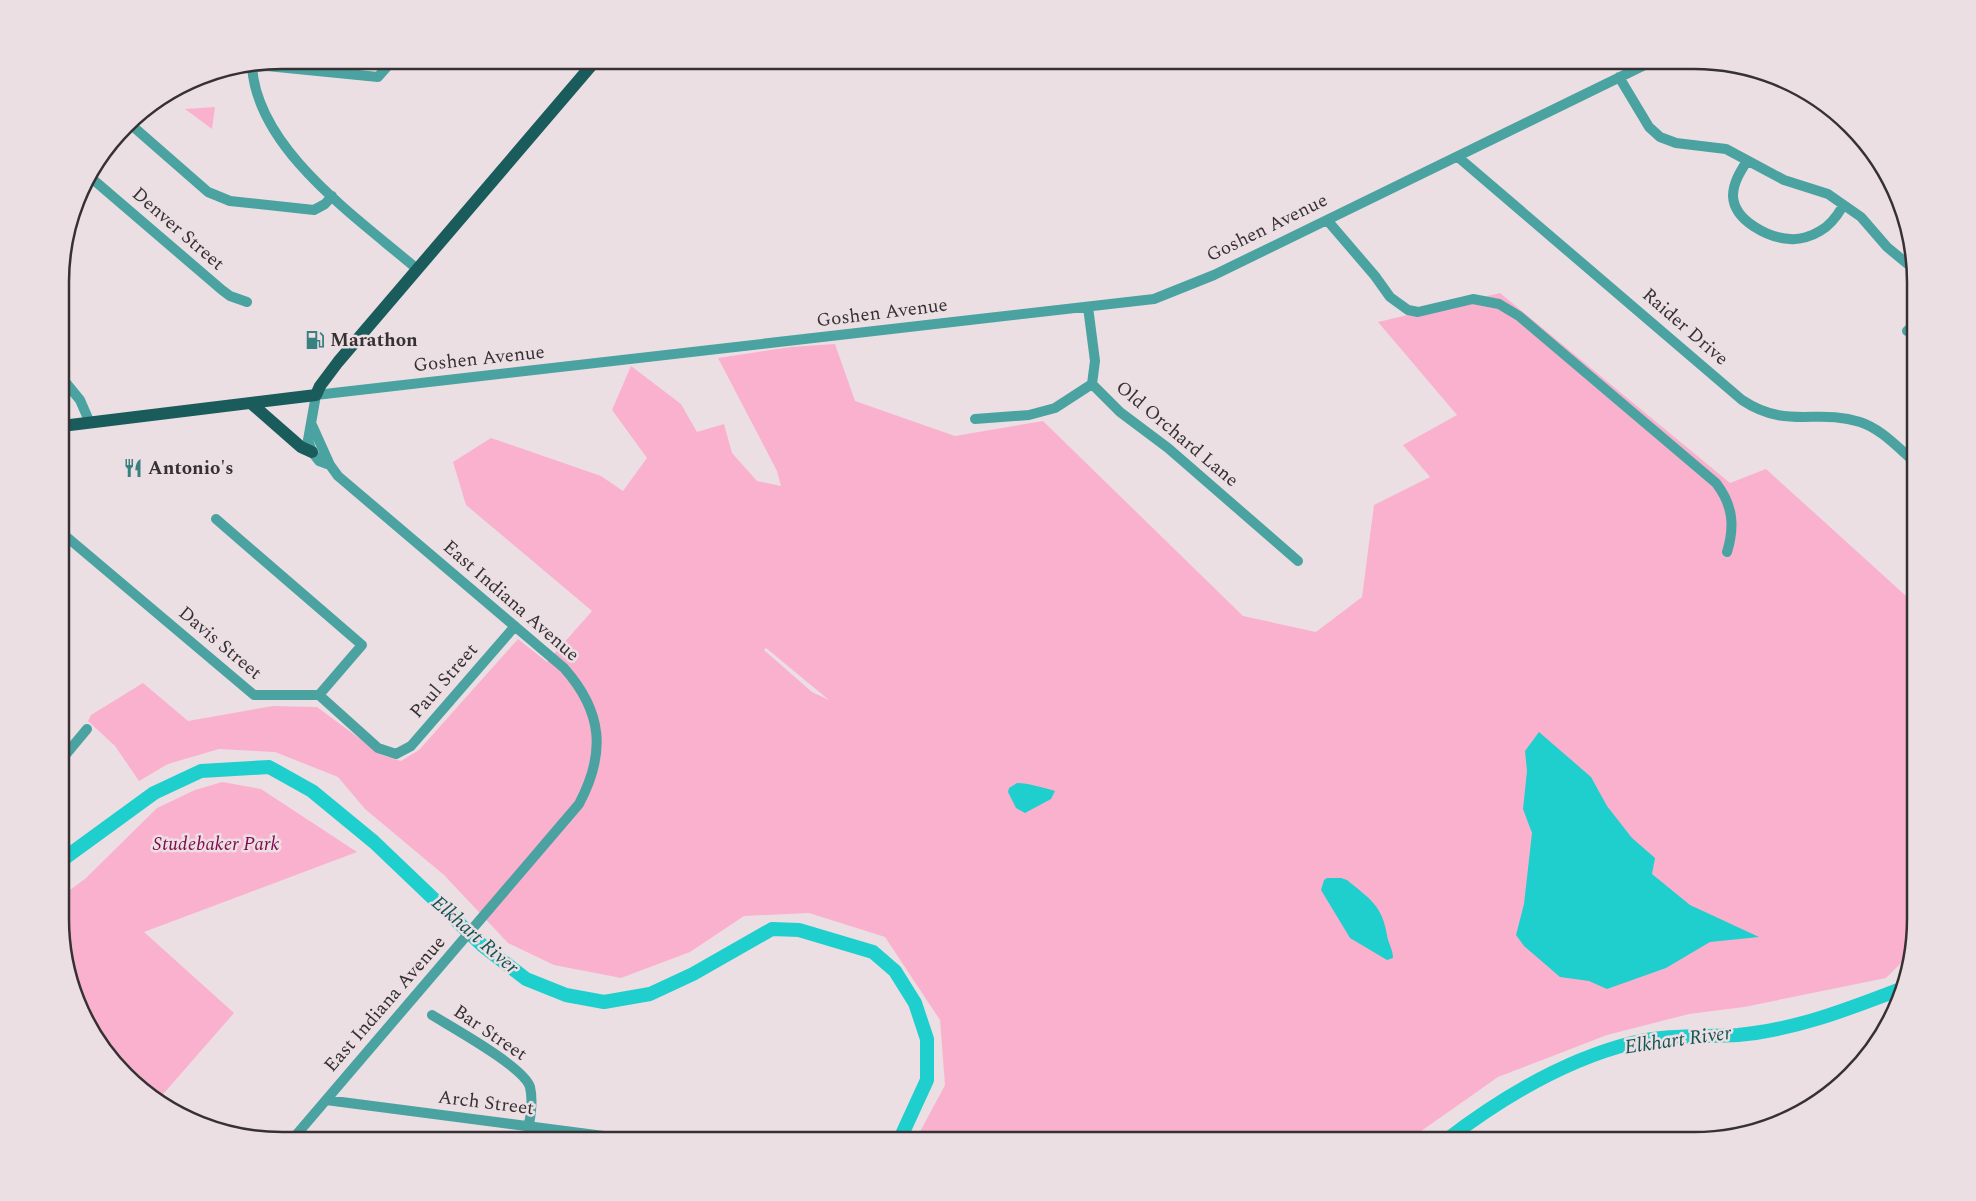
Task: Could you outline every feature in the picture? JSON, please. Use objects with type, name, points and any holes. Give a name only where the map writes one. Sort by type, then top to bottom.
[{"type":"main road","points":[[316,395],[327,376],[588,69]]},
{"type":"main road","name":"Goshen Avenue","points":[[69,425],[253,405],[316,395]]},
{"type":"main road","points":[[253,405],[301,446],[312,452]]},
{"type":"street","points":[[297,69],[378,77],[384,69]]},
{"type":"street","name":"Goshen Avenue","points":[[316,395],[1154,299],[1180,290],[1327,220],[1636,69]]},
{"type":"street","points":[[253,71],[257,96],[284,145],[301,168],[417,269]]},
{"type":"street","points":[[1619,77],[1649,127],[1660,136],[1676,143],[1726,149],[1784,180],[1828,194],[1861,217],[1887,247],[1906,263]]},
{"type":"street","points":[[135,128],[208,192],[223,199],[314,210],[325,204],[332,196]]},
{"type":"street","name":"Raider Drive","points":[[1458,157],[1748,404],[1785,418],[1845,418],[1862,422],[1875,429],[1907,456]]},
{"type":"street","points":[[1747,161],[1738,176],[1733,198],[1739,214],[1749,223],[1775,236],[1797,238],[1821,231],[1835,219],[1843,206]]},
{"type":"street","name":"Denver Street","points":[[94,180],[222,290],[230,296],[247,302]]},
{"type":"street","points":[[1327,220],[1375,276],[1390,297],[1408,310],[1418,312],[1473,299],[1499,304],[1519,316],[1716,483],[1731,509],[1733,529],[1727,552]]},
{"type":"street","name":"Old Orchard Lane","points":[[1088,307],[1095,361],[1092,384],[1120,412],[1168,448],[1298,561]]},
{"type":"street","points":[[975,419],[1029,415],[1055,408],[1092,384]]},
{"type":"street","points":[[69,387],[80,400],[90,422]]},
{"type":"street","points":[[312,452],[308,440],[316,395]]},
{"type":"street","name":"East Indiana Avenue","points":[[298,1132],[579,804],[590,782],[598,747],[592,713],[579,687],[559,663],[338,476],[330,466],[312,425]]},
{"type":"street","name":"East Indiana Avenue","points":[[312,452],[319,461],[330,466]]},
{"type":"street","points":[[216,518],[362,645],[319,695]]},
{"type":"street","name":"Davis Street","points":[[69,539],[254,695],[319,695]]},
{"type":"street","name":"Paul Street","points":[[319,695],[378,748],[396,754],[411,746],[515,626]]},
{"type":"street","points":[[69,751],[88,729]]},
{"type":"street","name":"Bar Street","points":[[432,1015],[521,1073],[529,1086],[531,1096],[527,1132]]},
{"type":"street","name":"Arch Street","points":[[326,1100],[574,1132]]},
{"type":"green space","points":[[215,107],[212,129],[185,109]]},
{"type":"green space","points":[[1500,293],[1730,483],[1766,469],[1907,597],[1907,933],[1903,961],[1886,978],[1744,1007],[1689,1014],[1607,1035],[1498,1077],[1420,1132],[920,1132],[945,1085],[940,1020],[885,937],[809,913],[744,916],[690,952],[621,978],[554,965],[508,943],[444,875],[365,809],[338,777],[275,752],[219,749],[168,764],[139,781],[115,746],[88,721],[91,715],[143,683],[188,721],[273,706],[317,707],[382,755],[401,761],[419,750],[518,639],[547,662],[592,611],[466,505],[453,462],[491,438],[601,476],[623,491],[647,458],[612,410],[631,366],[681,404],[697,432],[724,424],[732,453],[757,481],[781,486],[777,471],[718,358],[791,347],[835,344],[855,401],[955,436],[1043,421],[1243,616],[1316,632],[1362,597],[1374,505],[1430,477],[1403,445],[1457,415],[1378,322]],"holes":[[[766,648],[829,700],[812,692],[764,650]]]},
{"type":"green space","name":"Studebaker Park","points":[[222,782],[261,789],[357,852],[144,932],[234,1013],[162,1095],[131,1070],[113,1049],[97,1026],[85,1001],[73,961],[69,933],[69,891],[86,878],[157,808],[195,790]]},
{"type":"water","points":[[1539,732],[1591,777],[1607,806],[1632,838],[1655,858],[1652,874],[1690,905],[1759,937],[1710,942],[1666,968],[1607,989],[1589,981],[1560,977],[1524,946],[1516,935],[1524,904],[1532,833],[1523,809],[1527,771],[1525,751]]},
{"type":"water","points":[[1017,783],[1055,791],[1051,799],[1025,813],[1016,808],[1008,792],[1009,788]]},
{"type":"water","points":[[1327,878],[1347,880],[1374,903],[1382,916],[1393,958],[1387,960],[1350,938],[1321,890],[1324,880]]},
{"type":"waterway","name":"Elkhart River","points":[[69,855],[154,793],[201,771],[269,767],[312,791],[374,842],[483,946],[526,979],[566,995],[604,1002],[650,994],[693,974],[772,929],[799,930],[873,952],[895,971],[915,1003],[927,1039],[927,1080],[903,1132]]},
{"type":"waterway","name":"Elkhart River","points":[[1457,1132],[1488,1110],[1534,1082],[1582,1059],[1607,1050],[1658,1038],[1738,1035],[1779,1029],[1839,1012],[1895,991]]},
{"type":"place","name":"Marathon","points":[[315,340]]},
{"type":"place","name":"Antonio's","points":[[133,468]]}]
